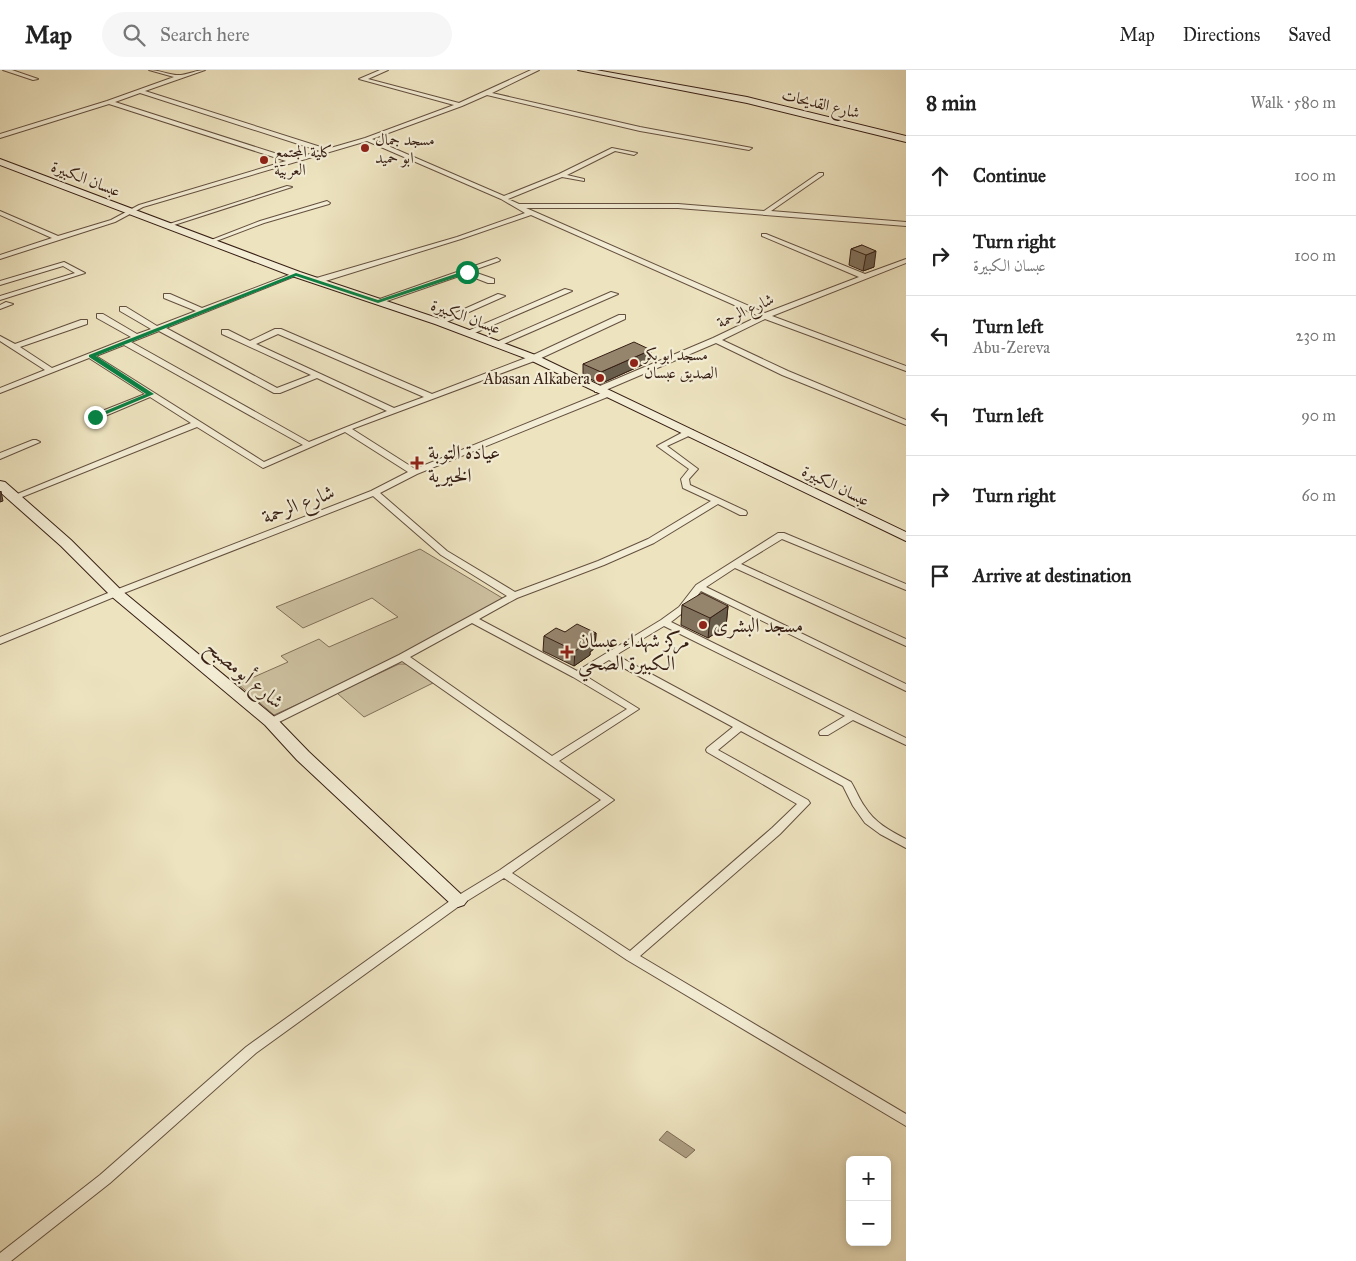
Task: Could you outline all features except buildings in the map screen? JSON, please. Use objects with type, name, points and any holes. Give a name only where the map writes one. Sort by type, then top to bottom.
[{"type":"main road","name":"شارع القديحات","points":[[582,70],[747,100],[906,139]]},
{"type":"main road","name":"عبسان الكبيرة","points":[[0,162],[296,274],[439,322],[534,358],[906,537]]},
{"type":"main road","name":"شارع أبومصبح","points":[[0,485],[116,593],[271,722],[303,756],[458,901]]},
{"type":"street","points":[[6,70],[35,79]]},
{"type":"street","points":[[152,70],[180,78]]},
{"type":"street","points":[[0,136],[109,102],[202,70]]},
{"type":"street","points":[[385,70],[362,80],[460,105]]},
{"type":"street","points":[[0,257],[113,221],[141,206],[367,140],[460,105],[536,70]]},
{"type":"street","points":[[139,91],[328,151]]},
{"type":"street","points":[[486,93],[640,129],[749,148]]},
{"type":"street","points":[[109,102],[293,161]]},
{"type":"street","points":[[367,140],[504,198],[531,213],[765,316],[906,369]]},
{"type":"street","points":[[504,198],[561,175],[614,149],[634,153]]},
{"type":"street","points":[[766,212],[821,174]]},
{"type":"street","points":[[561,175],[582,180]]},
{"type":"street","points":[[166,226],[288,187]]},
{"type":"street","points":[[209,242],[262,222],[327,204]]},
{"type":"street","points":[[517,206],[633,205],[766,212],[906,224]]},
{"type":"street","points":[[0,213],[59,239]]},
{"type":"street","points":[[316,281],[459,238],[531,213]]},
{"type":"street","points":[[764,235],[865,277]]},
{"type":"street","points":[[378,302],[497,260]]},
{"type":"street","name":"شارع الرحمة","points":[[0,641],[116,593],[374,493],[414,472],[603,392],[765,316],[906,261]]},
{"type":"street","points":[[0,283],[64,264],[81,273],[0,298]]},
{"type":"street","points":[[467,272],[491,281]]},
{"type":"street","points":[[0,391],[296,274]]},
{"type":"street","points":[[467,333],[568,290]]},
{"type":"street","points":[[496,344],[614,294]]},
{"type":"street","points":[[167,296],[202,311]]},
{"type":"street","points":[[439,322],[501,296]]},
{"type":"street","points":[[0,307],[10,304]]},
{"type":"street","points":[[123,308],[276,392],[318,375]]},
{"type":"street","points":[[100,316],[137,337]]},
{"type":"street","points":[[91,356],[263,465],[346,430],[534,358],[622,317]]},
{"type":"street","points":[[14,346],[84,322]]},
{"type":"street","points":[[252,343],[278,331],[432,397]]},
{"type":"street","points":[[225,332],[252,343],[394,412]]},
{"type":"street","points":[[0,338],[52,371]]},
{"type":"street","points":[[716,340],[785,373],[906,423]]},
{"type":"street","points":[[125,342],[309,445]]},
{"type":"street","points":[[95,417],[151,394]]},
{"type":"street","points":[[14,497],[199,423]]},
{"type":"street","points":[[346,430],[414,472]]},
{"type":"street","points":[[690,432],[661,446],[694,469],[685,479],[686,486],[742,513]]},
{"type":"street","points":[[0,456],[36,442]]},
{"type":"street","points":[[374,493],[444,552],[514,596]]},
{"type":"street","points":[[271,722],[403,658],[514,596],[601,563],[651,541],[717,501]]},
{"type":"street","points":[[577,675],[664,622],[682,609],[699,586],[781,535],[906,587]]},
{"type":"street","points":[[735,565],[906,643]]},
{"type":"street","points":[[699,586],[906,688]]},
{"type":"street","points":[[472,620],[577,675],[634,709],[552,761]]},
{"type":"street","points":[[664,622],[906,742]]},
{"type":"street","points":[[610,656],[847,784],[861,814],[868,822],[906,844]]},
{"type":"street","points":[[0,1261],[105,1179],[251,1050],[458,901],[504,873],[608,800],[403,658]]},
{"type":"street","points":[[824,734],[852,716]]},
{"type":"street","points":[[631,957],[776,831],[804,803],[711,750],[740,727]]},
{"type":"street","points":[[504,873],[631,957],[906,1121]]},
{"type":"shaded area","points":[[420,549],[504,599],[395,660],[274,715],[238,684],[288,662],[281,656],[319,639],[329,647],[398,617],[372,598],[303,628],[276,607]]},
{"type":"shaded area","points":[[399,664],[410,664],[435,682],[364,717],[337,693]]},
{"type":"shaded area","points":[[667,1131],[695,1150],[686,1158],[659,1140]]},
{"type":"place","name":"مسجد جمال ابو حميد","points":[[365,148]]},
{"type":"place","name":"كلية المجتمع العربية","points":[[264,160]]},
{"type":"place","name":"مسجد ابو بكر الصديق عبسان","points":[[634,363]]},
{"type":"place","name":"Abasan Alkabera","points":[[600,378]]},
{"type":"place","name":"عيادة التوبة الخيرية","points":[[417,463]]},
{"type":"place","name":"مسجد البشرى","points":[[703,625]]},
{"type":"place","name":"مركز شهداء عبسان الكبيرة الصحي","points":[[567,652]]},
{"type":"route","points":[[95,417],[151,394],[91,356],[296,274],[378,302],[467,272]]}]
